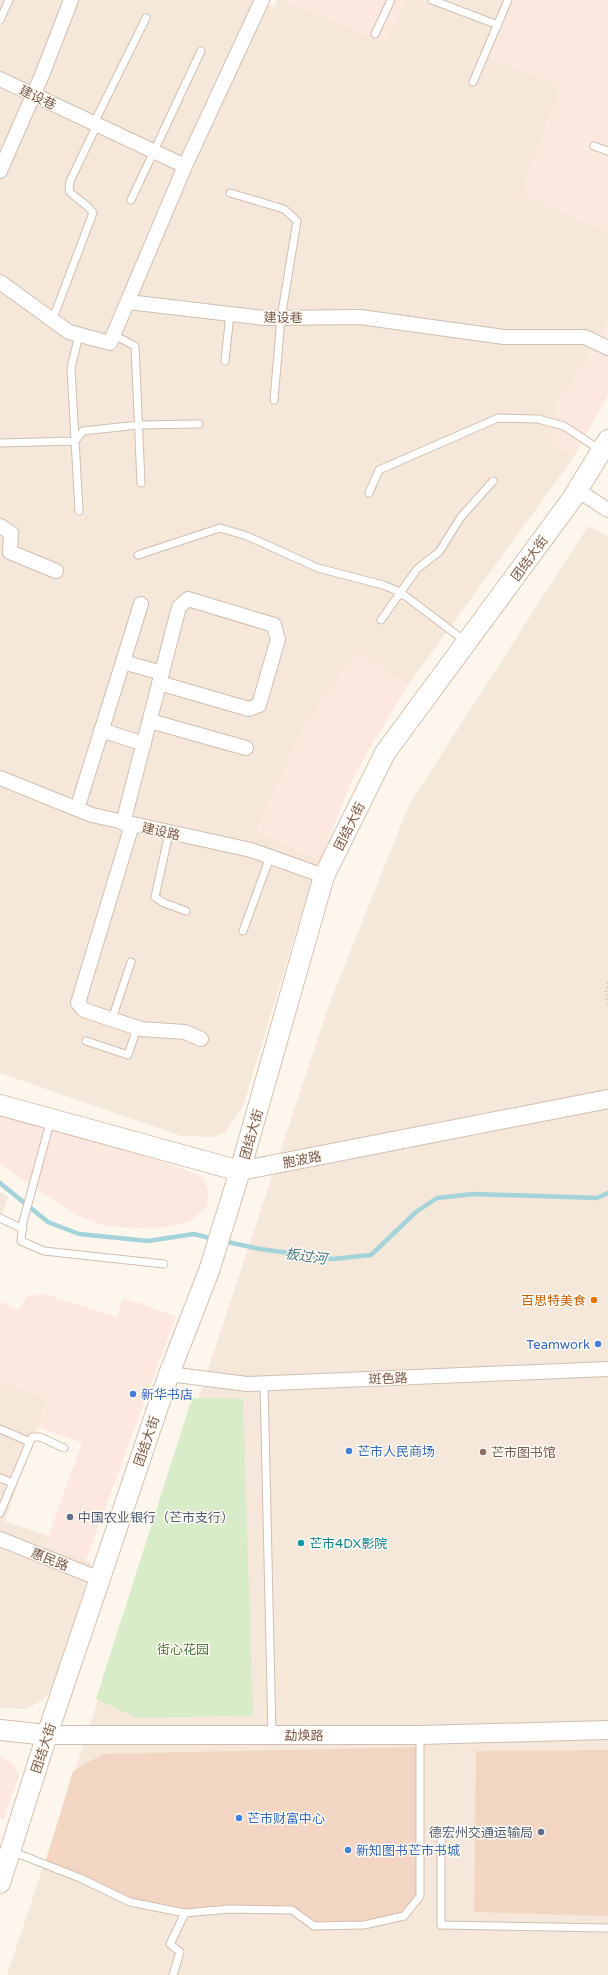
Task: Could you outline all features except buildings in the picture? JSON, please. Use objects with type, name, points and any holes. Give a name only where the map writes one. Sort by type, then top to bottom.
[{"type":"main road","name":"团结大街","points":[[0,1883],[47,1735],[169,1374],[209,1271],[240,1171],[324,876],[385,754],[577,490],[605,446]]},
{"type":"main road","name":"胞波路","points":[[0,1105],[240,1171]]},
{"type":"main road","name":"勐焕路","points":[[0,1730],[47,1735]]},
{"type":"street","points":[[0,171],[34,95],[71,0]]},
{"type":"street","points":[[0,282],[69,332],[110,343],[185,166],[262,0]]},
{"type":"street","name":"建设巷","points":[[0,79],[185,166]]},
{"type":"street","name":"建设巷","points":[[128,302],[230,314],[281,318],[360,317],[504,337],[585,337],[608,348]]},
{"type":"street","points":[[577,490],[608,510]]},
{"type":"street","points":[[0,526],[11,533],[10,552],[56,571]]},
{"type":"street","points":[[123,662],[161,678],[249,709],[259,705],[278,639],[274,625],[188,599],[179,607],[161,678],[144,744],[128,824],[78,1003],[84,1010],[137,1028],[185,1032],[201,1039]]},
{"type":"street","points":[[77,809],[141,604]]},
{"type":"street","points":[[150,721],[246,748]]},
{"type":"street","points":[[101,730],[144,744]]},
{"type":"street","name":"建设路","points":[[0,778],[92,815],[251,850],[324,876]]},
{"type":"street","name":"胞波路","points":[[240,1171],[608,1099]]},
{"type":"street","name":"斑色路","points":[[169,1374],[247,1384],[608,1369]]},
{"type":"street","name":"惠民路","points":[[0,1539],[100,1579]]},
{"type":"street","name":"勐焕路","points":[[47,1735],[420,1735],[608,1730]]},
{"type":"lane","points":[[0,20],[9,0]]},
{"type":"lane","points":[[375,34],[391,0]]},
{"type":"lane","points":[[432,0],[498,25]]},
{"type":"lane","points":[[472,82],[508,0]]},
{"type":"lane","points":[[52,321],[93,213],[88,205],[75,198],[69,191],[70,181],[146,18]]},
{"type":"lane","points":[[131,200],[201,51]]},
{"type":"lane","points":[[594,146],[608,151]]},
{"type":"lane","points":[[230,193],[284,209],[297,222],[281,318],[274,400]]},
{"type":"lane","points":[[224,361],[230,314]]},
{"type":"lane","points":[[114,334],[135,346],[141,483]]},
{"type":"lane","points":[[79,335],[71,368],[79,511]]},
{"type":"lane","points":[[369,493],[379,470],[498,418],[538,419],[564,426],[605,446]]},
{"type":"lane","points":[[0,443],[75,441],[83,431],[138,426],[199,424]]},
{"type":"lane","points":[[381,620],[417,569],[439,552],[461,517],[493,481]]},
{"type":"lane","points":[[138,555],[220,528],[246,536],[318,568],[383,585],[400,592],[467,642]]},
{"type":"lane","points":[[169,833],[155,897],[164,903],[186,911]]},
{"type":"lane","points":[[244,930],[270,856]]},
{"type":"lane","points":[[112,1019],[131,962]]},
{"type":"lane","points":[[86,1040],[128,1055],[137,1028]]},
{"type":"lane","points":[[51,1119],[32,1186],[23,1225],[22,1241],[44,1251],[164,1264]]},
{"type":"lane","points":[[0,1218],[23,1225]]},
{"type":"lane","points":[[264,1383],[272,1736]]},
{"type":"lane","points":[[0,1429],[30,1442]]},
{"type":"lane","points":[[0,1514],[32,1437],[40,1437],[64,1448]]},
{"type":"lane","points":[[0,1478],[12,1483]]},
{"type":"lane","points":[[11,1850],[80,1878],[130,1902],[185,1913],[229,1909],[292,1910],[314,1926],[364,1925],[404,1916],[420,1896],[420,1735]]},
{"type":"lane","points":[[441,1832],[441,1925],[608,1928]]},
{"type":"lane","points":[[173,1975],[180,1952],[170,1944],[185,1913]]},
{"type":"path","points":[[608,983],[606,991],[608,1005]]},
{"type":"shaded area","points":[[0,0],[257,0],[274,7],[277,0],[284,0],[386,43],[405,0],[514,0],[489,58],[560,86],[522,193],[608,232],[608,316],[601,335],[570,385],[557,399],[555,429],[550,442],[574,457],[408,685],[356,652],[256,830],[320,861],[308,892],[243,1106],[225,1132],[214,1137],[181,1136],[0,1073]]},
{"type":"shaded area","points":[[284,0],[405,0],[386,43]]},
{"type":"shaded area","points":[[514,0],[608,0],[608,232],[522,193],[560,86],[489,58]]},
{"type":"shaded area","points":[[608,316],[608,395],[574,457],[550,442],[555,429],[557,399],[570,385],[601,335]]},
{"type":"shaded area","points":[[588,526],[608,536],[608,1975],[7,1975],[330,1002],[409,805]]},
{"type":"shaded area","points":[[356,652],[408,685],[369,749],[351,783],[320,861],[256,830],[303,728]]},
{"type":"shaded area","points":[[0,1109],[189,1171],[202,1177],[208,1190],[207,1207],[189,1222],[156,1229],[104,1226],[77,1215],[19,1178],[0,1163]]},
{"type":"shaded area","points":[[0,1192],[8,1197],[0,1222]]},
{"type":"shaded area","points":[[44,1294],[117,1317],[123,1298],[176,1316],[86,1560],[45,1545],[82,1443],[38,1427],[46,1399],[0,1381],[0,1302],[19,1310],[27,1296]]},
{"type":"shaded area","points":[[0,1381],[47,1399],[5,1521],[49,1536],[45,1545],[86,1560],[92,1564],[55,1684],[42,1701],[26,1709],[0,1708]]},
{"type":"shaded area","points":[[0,1757],[13,1763],[19,1776],[3,1820],[0,1818]]},
{"type":"green space","name":"街心花园","points":[[192,1398],[243,1399],[253,1716],[137,1718],[96,1699]]},
{"type":"waterway","name":"板过河","points":[[0,1183],[48,1222],[79,1234],[148,1241],[194,1234],[214,1239]]},
{"type":"waterway","name":"板过河","points":[[223,1241],[260,1249],[333,1259],[371,1255],[416,1212],[437,1198],[474,1194],[597,1198],[608,1193]]},
{"type":"place","name":"百思特美食","points":[[594,1300]]},
{"type":"place","name":"Teamwork","points":[[598,1344]]},
{"type":"place","name":"新华书店","points":[[133,1394]]},
{"type":"place","name":"芒市人民商场","points":[[349,1451]]},
{"type":"place","name":"芒市图书馆","points":[[483,1452]]},
{"type":"place","name":"中国农业银行（芒市支行）","points":[[70,1517]]},
{"type":"place","name":"芒市4DX影院","points":[[301,1543]]},
{"type":"place","name":"芒市财富中心","points":[[239,1818]]},
{"type":"place","name":"德宏州交通运输局","points":[[541,1832]]},
{"type":"place","name":"新知图书芒市书城","points":[[348,1850]]}]
